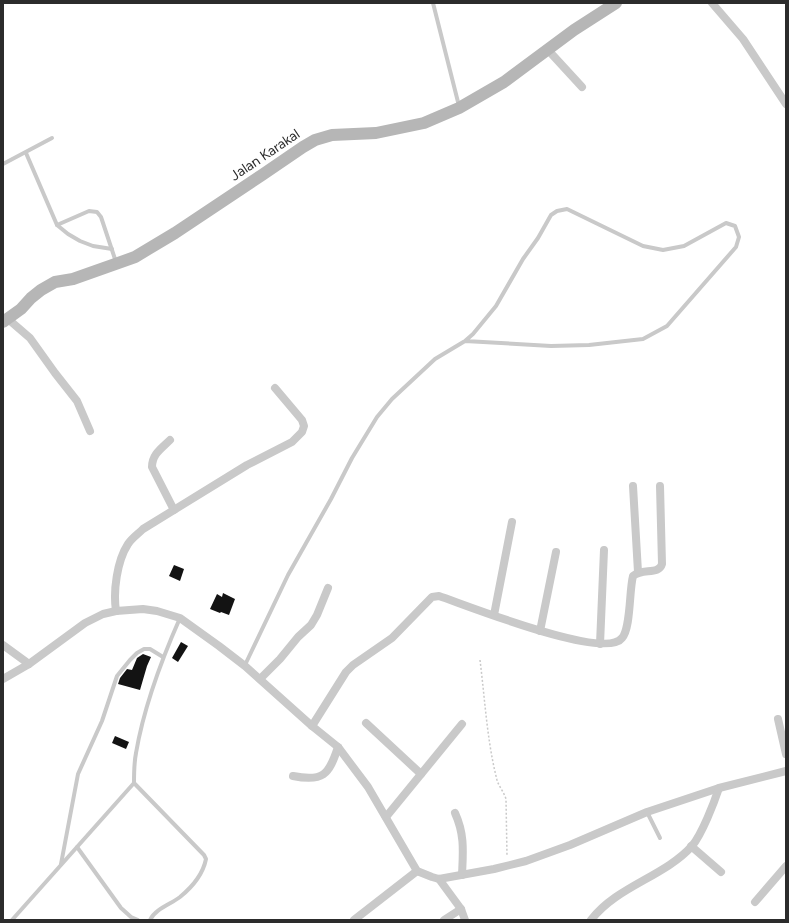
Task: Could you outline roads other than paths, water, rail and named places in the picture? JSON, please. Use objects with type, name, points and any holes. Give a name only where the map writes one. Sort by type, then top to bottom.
[{"type":"main road","name":"Jalan Karakal","points":[[6,321],[41,290],[55,282],[73,279],[135,257],[170,236],[303,146],[315,140],[332,135],[376,133],[424,123],[459,108],[504,82],[574,30],[616,3]]},
{"type":"street","points":[[712,3],[746,45],[786,104]]},
{"type":"street","points":[[548,50],[582,87]]},
{"type":"street","points":[[6,321],[30,338],[77,401],[90,431]]},
{"type":"street","points":[[116,611],[114,595],[117,576],[124,552],[127,545],[143,529],[247,465],[292,442],[302,432],[304,426],[302,420],[275,388]]},
{"type":"street","points":[[170,440],[155,455],[152,461],[152,466],[174,510]]},
{"type":"street","points":[[633,486],[638,572]]},
{"type":"street","points":[[312,726],[346,672],[353,665],[392,638],[432,597],[439,596],[540,631],[568,639],[600,644],[612,644],[618,642],[626,633],[633,576],[638,572],[659,570],[662,564],[660,486]]},
{"type":"street","points":[[494,615],[512,522]]},
{"type":"street","points":[[600,644],[604,550]]},
{"type":"street","points":[[540,631],[556,552]]},
{"type":"street","points":[[260,679],[280,659],[298,637],[311,625],[317,615],[328,588]]},
{"type":"street","points":[[3,679],[29,664],[85,623],[103,614],[116,611],[143,609],[157,611],[180,618],[219,646],[260,679],[312,726],[338,747],[368,786],[417,871],[432,878],[439,879],[508,866],[526,861],[570,845],[648,812],[719,788],[786,771]]},
{"type":"street","points":[[3,645],[29,664]]},
{"type":"street","points":[[778,719],[786,754]]},
{"type":"street","points":[[366,722],[421,774]]},
{"type":"street","points":[[386,817],[462,724]]},
{"type":"street","points":[[293,776],[308,779],[318,778],[324,775],[333,762],[338,747]]},
{"type":"street","points":[[591,920],[605,906],[637,883],[675,860],[692,846],[702,830],[719,788]]},
{"type":"street","points":[[455,813],[461,826],[463,837],[462,875]]},
{"type":"street","points":[[692,846],[721,872]]},
{"type":"street","points":[[755,902],[786,866]]},
{"type":"street","points":[[354,920],[417,871]]},
{"type":"street","points":[[439,879],[460,909],[465,920]]},
{"type":"street","points":[[444,920],[460,909]]},
{"type":"lane","points":[[433,3],[459,108]]},
{"type":"lane","points":[[3,164],[52,138]]},
{"type":"lane","points":[[26,153],[57,225],[80,241],[93,246],[112,249]]},
{"type":"lane","points":[[244,666],[288,576],[376,417],[392,399],[435,359],[465,341],[473,334],[496,306],[523,259],[538,238],[551,215],[557,211],[567,210],[643,246],[663,250],[684,246],[726,224],[735,226],[739,237],[736,247],[667,326],[643,339],[589,345],[551,346],[465,341]]},
{"type":"lane","points":[[57,225],[89,211],[97,212],[101,217],[117,264]]},
{"type":"lane","points":[[12,920],[134,784],[136,754],[150,695],[163,657],[180,618]]},
{"type":"lane","points":[[61,865],[78,774],[102,721],[117,676],[137,653],[144,649],[150,649],[163,657]]},
{"type":"lane","points":[[134,784],[204,855],[206,859],[199,876],[192,886],[180,897],[156,913],[150,920]]},
{"type":"lane","points":[[648,812],[660,838]]},
{"type":"lane","points":[[77,847],[121,908],[131,917],[138,920]]}]
